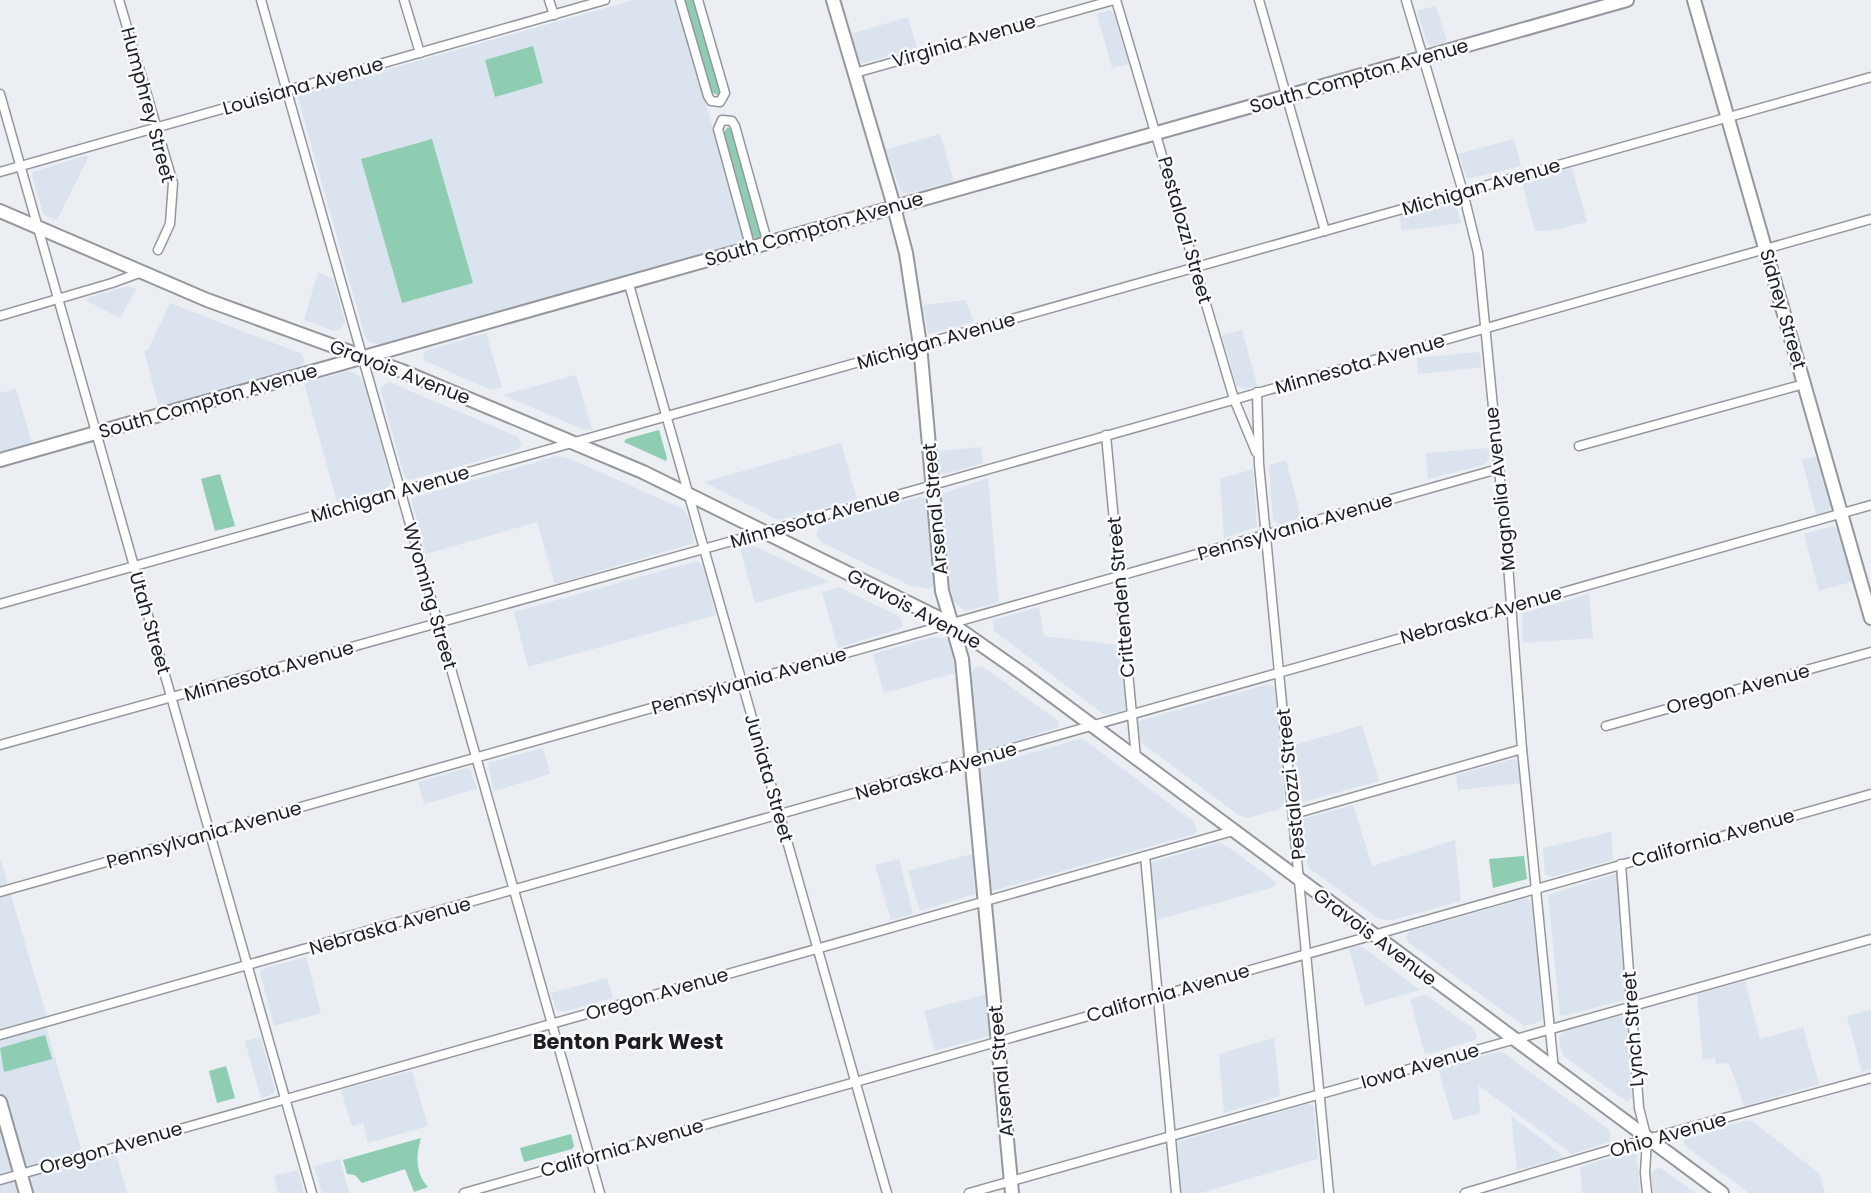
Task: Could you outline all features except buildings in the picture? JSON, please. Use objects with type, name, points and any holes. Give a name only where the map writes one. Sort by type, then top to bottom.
[{"type":"main road","name":"Arsenal Street","points":[[833,0],[906,253],[919,345],[942,591],[962,659],[1012,1187]]},
{"type":"main road","name":"South Compton Avenue","points":[[0,460],[1628,0]]},
{"type":"main road","name":"Sidney Street","points":[[1694,0],[1871,618]]},
{"type":"main road","name":"Gravois Avenue","points":[[0,211],[255,319],[363,357],[575,442],[688,493],[953,625],[1722,1193]]},
{"type":"main road","points":[[0,1102],[26,1193]]},
{"type":"street","name":"Humphrey Street","points":[[119,0],[173,183],[170,224],[158,250]]},
{"type":"street","name":"Wyoming Street","points":[[261,0],[600,1193]]},
{"type":"street","points":[[404,0],[420,53]]},
{"type":"street","points":[[550,0],[554,15]]},
{"type":"street","name":"Louisiana Avenue","points":[[0,172],[605,0]]},
{"type":"street","points":[[680,0],[708,96],[710,101],[720,102],[725,93],[698,0]]},
{"type":"street","name":"Virginia Avenue","points":[[855,72],[1115,0]]},
{"type":"street","name":"Pestalozzi Street","points":[[1115,0],[1157,132],[1234,399],[1259,458]]},
{"type":"street","points":[[1259,0],[1325,231]]},
{"type":"street","name":"Magnolia Avenue","points":[[1406,0],[1463,192],[1478,253],[1522,750],[1554,1070]]},
{"type":"street","name":"Michigan Avenue","points":[[0,604],[1871,77]]},
{"type":"street","name":"Utah Street","points":[[0,94],[312,1193]]},
{"type":"street","points":[[751,248],[718,129],[722,120],[732,121],[735,127],[768,244]]},
{"type":"street","name":"Minnesota Avenue","points":[[0,745],[933,485],[1871,219]]},
{"type":"street","points":[[0,316],[112,283],[139,272]]},
{"type":"street","name":"Juniata Street","points":[[628,281],[887,1193]]},
{"type":"street","points":[[1579,446],[1804,384]]},
{"type":"street","name":"Pestalozzi Street","points":[[1257,393],[1259,458],[1329,1193]]},
{"type":"street","name":"Crittenden Street","points":[[1106,436],[1136,758]]},
{"type":"street","name":"Pennsylvania Avenue","points":[[0,892],[1498,469]]},
{"type":"street","name":"Nebraska Avenue","points":[[0,1035],[1871,505]]},
{"type":"street","name":"Oregon Avenue","points":[[1605,726],[1871,652]]},
{"type":"street","points":[[1294,814],[1522,750]]},
{"type":"street","name":"California Avenue","points":[[464,1193],[1871,794]]},
{"type":"street","name":"Oregon Avenue","points":[[0,1180],[1233,831]]},
{"type":"street","points":[[1145,856],[1176,1193]]},
{"type":"street","name":"Lynch Street","points":[[1621,864],[1639,1108],[1647,1139],[1647,1193]]},
{"type":"street","name":"Iowa Avenue","points":[[969,1193],[1012,1187],[1170,1136],[1871,939]]},
{"type":"street","name":"Ohio Avenue","points":[[1465,1193],[1647,1139],[1871,1078]]},
{"type":"shaded area","points":[[634,0],[677,0],[744,241],[382,345],[369,342],[365,336],[297,95]]},
{"type":"shaded area","points":[[1436,6],[1447,42],[1432,46],[1427,42],[1417,11]]},
{"type":"shaded area","points":[[1110,10],[1115,15],[1129,64],[1112,68],[1097,14]]},
{"type":"shaded area","points":[[908,17],[917,48],[863,63],[860,61],[851,34]]},
{"type":"shaded area","points":[[940,134],[954,181],[905,194],[901,192],[886,150]]},
{"type":"shaded area","points":[[1514,139],[1521,166],[1467,179],[1458,154]]},
{"type":"shaded area","points":[[87,155],[88,158],[57,220],[44,215],[33,172]]},
{"type":"shaded area","points":[[1572,168],[1587,222],[1555,230],[1535,231],[1522,182]]},
{"type":"shaded area","points":[[1449,201],[1456,205],[1461,223],[1401,231],[1400,216]]},
{"type":"shaded area","points":[[318,272],[333,279],[345,322],[339,330],[334,331],[304,320]]},
{"type":"shaded area","points":[[128,286],[136,289],[120,318],[86,298]]},
{"type":"shaded area","points":[[966,300],[973,322],[928,334],[923,305]]},
{"type":"shaded area","points":[[170,303],[302,354],[305,363],[298,368],[159,407],[144,351],[148,350]]},
{"type":"shaded area","points":[[1242,330],[1257,385],[1245,389],[1237,386],[1222,335]]},
{"type":"shaded area","points":[[486,333],[502,387],[491,390],[423,360],[425,351]]},
{"type":"shaded area","points":[[1477,352],[1480,354],[1482,367],[1418,374],[1417,358]]},
{"type":"shaded area","points":[[348,371],[358,375],[366,386],[391,482],[387,488],[337,502],[304,383]]},
{"type":"shaded area","points":[[576,375],[592,430],[585,430],[503,395]]},
{"type":"shaded area","points":[[389,382],[518,437],[522,446],[514,451],[407,479],[381,392],[381,387]]},
{"type":"shaded area","points":[[16,389],[32,443],[0,452],[0,393]]},
{"type":"shaded area","points":[[841,443],[857,499],[778,520],[704,482]]},
{"type":"shaded area","points":[[981,447],[983,463],[945,474],[939,472],[938,451]]},
{"type":"shaded area","points":[[1489,448],[1489,459],[1483,465],[1428,479],[1426,453]]},
{"type":"shaded area","points":[[557,456],[568,458],[683,509],[689,518],[694,543],[555,584],[537,522],[426,554],[412,498]]},
{"type":"shaded area","points":[[1818,456],[1832,506],[1828,511],[1816,514],[1802,460]]},
{"type":"shaded area","points":[[1286,460],[1301,517],[1281,524],[1273,519],[1269,465]]},
{"type":"shaded area","points":[[1253,469],[1257,527],[1224,538],[1220,479]]},
{"type":"shaded area","points":[[988,478],[999,602],[965,611],[951,597],[941,494]]},
{"type":"shaded area","points":[[920,497],[926,501],[935,581],[934,586],[929,589],[911,586],[821,542],[816,534],[820,524]]},
{"type":"shaded area","points":[[1833,526],[1840,530],[1854,581],[1819,591],[1804,534]]},
{"type":"shaded area","points":[[751,545],[830,582],[755,603],[740,548]]},
{"type":"shaded area","points":[[697,561],[703,565],[716,615],[528,667],[514,612]]},
{"type":"shaded area","points":[[839,587],[900,617],[903,625],[901,628],[838,648],[822,592]]},
{"type":"shaded area","points":[[1589,594],[1593,638],[1523,643],[1522,613]]},
{"type":"shaded area","points":[[1039,607],[1044,636],[1120,645],[1125,710],[1105,715],[994,631],[993,620]]},
{"type":"shaded area","points":[[933,637],[949,641],[955,673],[884,693],[873,654]]},
{"type":"shaded area","points":[[982,666],[1058,721],[1059,727],[982,752],[979,750],[970,673],[976,667]]},
{"type":"shaded area","points":[[1269,684],[1275,688],[1285,804],[1280,809],[1248,818],[1240,816],[1138,740],[1136,724],[1139,721]]},
{"type":"shaded area","points":[[1362,725],[1379,781],[1303,802],[1300,799],[1295,745]]},
{"type":"shaded area","points":[[1082,738],[1194,822],[1197,831],[1191,835],[991,891],[980,768]]},
{"type":"shaded area","points":[[543,748],[550,774],[494,791],[488,763]]},
{"type":"shaded area","points":[[1513,759],[1519,763],[1521,783],[1458,790],[1456,775]]},
{"type":"shaded area","points":[[467,768],[471,770],[477,789],[424,804],[418,782]]},
{"type":"shaded area","points":[[1353,805],[1372,866],[1455,840],[1461,901],[1393,920],[1379,919],[1309,868],[1303,819]]},
{"type":"shaded area","points":[[1611,832],[1613,860],[1551,877],[1545,874],[1543,848]]},
{"type":"shaded area","points":[[1221,842],[1276,882],[1274,887],[1156,920],[1150,866],[1152,862]]},
{"type":"shaded area","points":[[972,854],[975,894],[920,911],[908,871]]},
{"type":"shaded area","points":[[0,858],[45,1011],[47,1030],[83,1156],[114,1147],[127,1193],[0,1193]]},
{"type":"shaded area","points":[[899,859],[913,914],[891,920],[875,865]]},
{"type":"shaded area","points":[[1618,873],[1628,999],[1560,1015],[1548,895]]},
{"type":"shaded area","points":[[1527,898],[1532,902],[1543,1019],[1524,1026],[1408,942],[1406,935],[1411,931]]},
{"type":"shaded area","points":[[1359,946],[1420,990],[1365,1006],[1349,949]]},
{"type":"shaded area","points":[[306,957],[321,1013],[274,1026],[260,972],[262,969]]},
{"type":"shaded area","points":[[607,978],[613,998],[563,1012],[556,1009],[551,993]]},
{"type":"shaded area","points":[[1745,981],[1760,1039],[1803,1027],[1819,1084],[1744,1106],[1729,1063],[1716,1064],[1715,1058],[1703,1060],[1697,994]]},
{"type":"shaded area","points":[[987,994],[988,1036],[935,1051],[924,1011]]},
{"type":"shaded area","points":[[1426,995],[1475,1030],[1477,1036],[1474,1040],[1425,1055],[1410,999]]},
{"type":"shaded area","points":[[1871,1010],[1871,1069],[1862,1072],[1847,1016]]},
{"type":"shaded area","points":[[1620,1016],[1626,1020],[1632,1098],[1627,1102],[1564,1056],[1559,1037],[1565,1031]]},
{"type":"shaded area","points":[[260,1037],[275,1090],[273,1094],[261,1098],[245,1041]]},
{"type":"shaded area","points":[[1274,1038],[1280,1096],[1224,1113],[1219,1054]]},
{"type":"shaded area","points":[[1497,1052],[1504,1053],[1608,1129],[1611,1135],[1609,1142],[1572,1154],[1478,1085],[1480,1113],[1453,1120],[1438,1068]]},
{"type":"shaded area","points":[[412,1071],[428,1126],[368,1143],[363,1123],[352,1126],[341,1090]]},
{"type":"shaded area","points":[[1307,1104],[1313,1105],[1314,1109],[1318,1159],[1200,1193],[1181,1193],[1178,1142]]},
{"type":"shaded area","points":[[1511,1116],[1560,1153],[1563,1158],[1517,1170]]},
{"type":"shaded area","points":[[1750,1120],[1819,1173],[1825,1193],[1749,1193],[1684,1145],[1687,1136]]},
{"type":"shaded area","points":[[1635,1152],[1637,1157],[1640,1193],[1582,1193],[1580,1167]]},
{"type":"shaded area","points":[[340,1159],[349,1193],[322,1193],[314,1166]]},
{"type":"shaded area","points":[[1659,1168],[1695,1193],[1653,1193],[1651,1175]]},
{"type":"shaded area","points":[[298,1170],[304,1193],[278,1193],[274,1176]]},
{"type":"green space","points":[[685,0],[695,0],[721,91],[718,95],[712,93]]},
{"type":"green space","points":[[533,46],[543,83],[495,97],[485,60]]},
{"type":"green space","points":[[728,127],[732,129],[762,234],[760,238],[752,236],[723,133]]},
{"type":"green space","points":[[432,139],[473,283],[402,303],[361,159]]},
{"type":"green space","points":[[659,430],[666,461],[624,442],[626,439]]},
{"type":"green space","points":[[220,474],[235,526],[215,531],[201,479]]},
{"type":"green space","points":[[1524,856],[1527,879],[1493,888],[1489,859]]},
{"type":"green space","points":[[45,1035],[52,1059],[4,1072],[0,1048]]},
{"type":"green space","points":[[226,1066],[235,1098],[217,1103],[209,1071]]},
{"type":"green space","points":[[571,1134],[574,1146],[572,1149],[524,1162],[520,1148]]},
{"type":"green space","points":[[421,1138],[418,1164],[428,1187],[414,1192],[405,1169],[362,1183],[355,1175],[347,1174],[343,1160]]},
{"type":"district","name":"Benton Park West","points":[[628,1041]]}]
